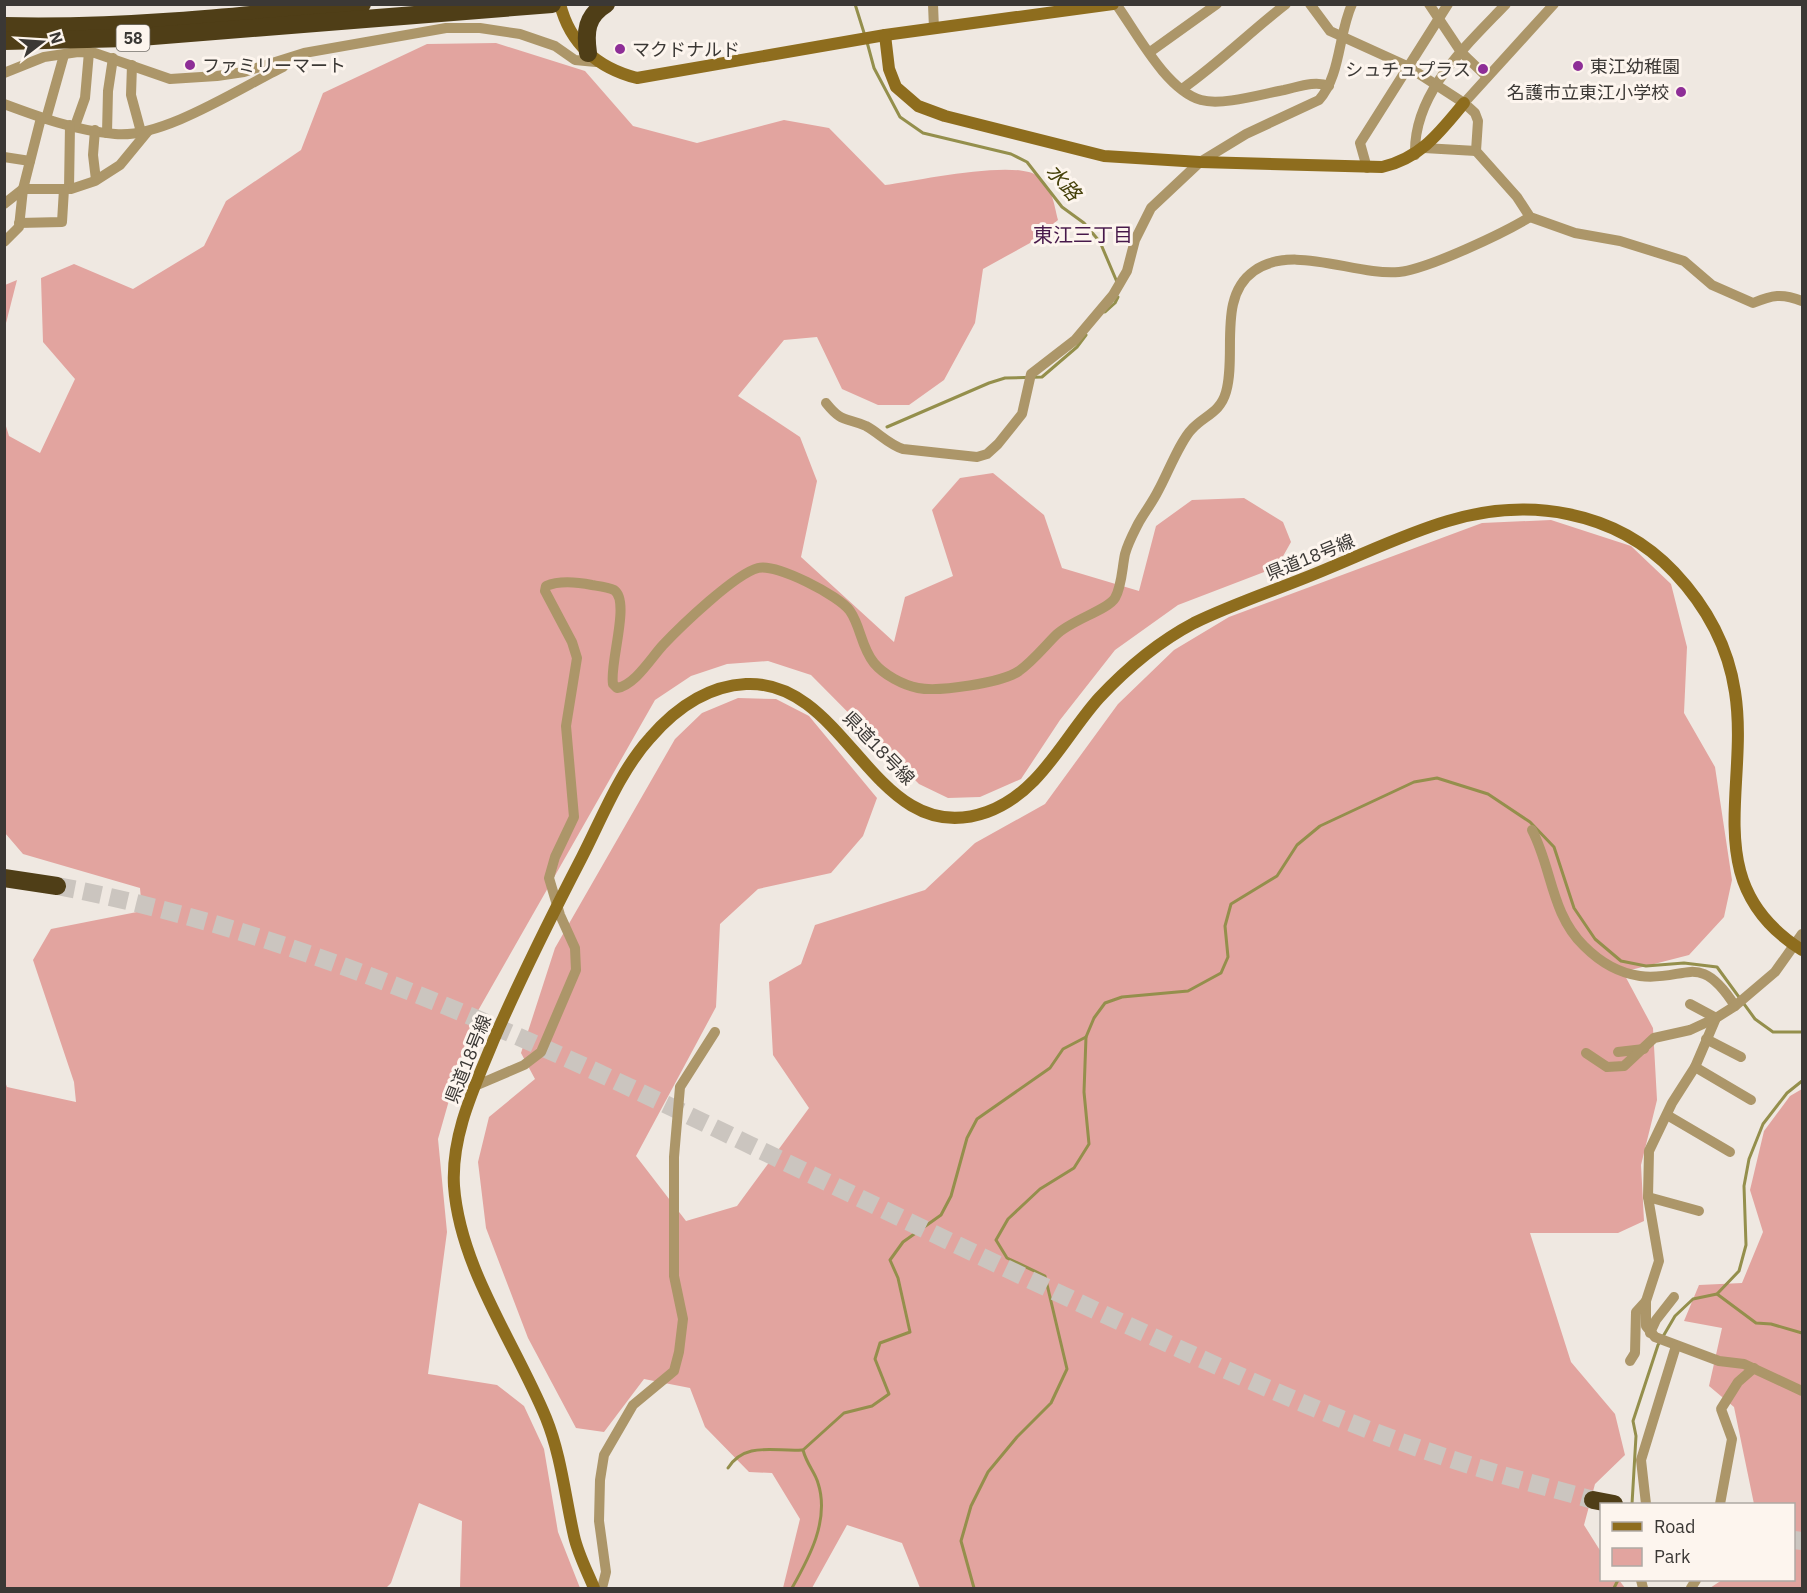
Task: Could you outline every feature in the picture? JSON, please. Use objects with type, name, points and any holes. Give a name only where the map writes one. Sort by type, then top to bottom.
[{"type":"highway","name":"58","points":[[4,26],[63,26],[205,11],[362,4]]},
{"type":"highway","name":"58","points":[[4,41],[128,38],[552,4]]},
{"type":"highway","points":[[593,58],[586,28],[594,13],[606,4]]},
{"type":"highway","points":[[4,871],[49,884],[4,878]]},
{"type":"highway","points":[[1593,1500],[1609,1503]]},
{"type":"main road","points":[[560,4],[574,38],[593,58],[625,75],[648,78],[879,36],[1115,4]]},
{"type":"main road","points":[[879,36],[896,87],[905,97],[931,112],[1082,152],[1200,162],[1367,168],[1395,164],[1419,152],[1464,103]]},
{"type":"main road","name":"県道18号線","points":[[594,1588],[575,1542],[551,1433],[480,1277],[457,1209],[454,1182],[457,1145],[475,1086],[520,979],[617,790],[646,741],[674,714],[706,693],[729,686],[750,684],[786,690],[802,699],[827,720],[894,794],[930,813],[966,816],[1000,806],[1022,792],[1044,769],[1097,700],[1148,653],[1202,619],[1435,525],[1484,512],[1515,508],[1574,515],[1632,538],[1661,560],[1689,589],[1719,635],[1733,681],[1737,736],[1733,832],[1745,884],[1772,927],[1803,950]]},
{"type":"street","points":[[933,4],[934,29]]},
{"type":"street","points":[[1115,4],[1177,87],[1202,100],[1240,99],[1310,84],[1329,86]]},
{"type":"street","points":[[1150,52],[1217,4]]},
{"type":"street","points":[[1182,89],[1223,60],[1249,33],[1286,4]]},
{"type":"street","points":[[1310,4],[1330,31],[1407,66],[1464,103],[1475,113],[1478,121],[1476,151],[1517,197],[1530,217],[1575,233],[1620,241],[1684,261],[1712,285],[1753,303],[1774,294],[1789,295],[1803,301]]},
{"type":"street","points":[[826,403],[840,419],[868,427],[892,445],[903,449],[977,457],[987,454],[1022,414],[1031,374],[1075,340],[1113,295],[1127,271],[1135,240],[1150,207],[1200,162],[1246,134],[1319,100],[1329,86],[1345,20],[1352,4]]},
{"type":"street","points":[[1429,4],[1461,52],[1487,77]]},
{"type":"street","points":[[1367,168],[1360,143],[1448,4]]},
{"type":"street","points":[[1476,151],[1419,152],[1414,138],[1424,105],[1436,85],[1461,52],[1506,4]]},
{"type":"street","points":[[1464,103],[1551,6]]},
{"type":"street","points":[[4,74],[29,62],[89,52],[113,58],[170,79],[224,75],[244,72],[293,56],[371,43],[406,33],[446,28],[480,28],[520,34],[555,46],[575,60],[593,58]]},
{"type":"street","points":[[19,224],[62,222],[72,125],[85,98],[89,52]]},
{"type":"street","points":[[4,242],[19,224],[23,189],[30,161],[64,55]]},
{"type":"street","points":[[4,104],[43,118],[116,135],[145,132],[231,94],[283,67],[293,56]]},
{"type":"street","points":[[96,180],[93,155],[101,131],[113,58]]},
{"type":"street","points":[[132,65],[131,94],[145,132]]},
{"type":"street","points":[[224,75],[231,94]]},
{"type":"street","points":[[21,208],[8,202],[23,189],[66,189],[96,180],[120,165],[145,132]]},
{"type":"street","points":[[4,157],[30,161]]},
{"type":"street","points":[[475,1086],[524,1065],[541,1052],[576,970],[575,948],[560,915],[549,878],[555,857],[574,817],[566,726],[577,658],[572,642],[545,591],[546,586],[562,582],[583,584],[613,589],[617,593],[620,603],[620,628],[611,671],[613,684],[617,688],[630,682],[676,632],[722,593],[753,570],[768,567],[799,578],[846,606],[869,657],[885,673],[903,683],[926,689],[1009,676],[1034,658],[1061,630],[1081,616],[1109,605],[1116,597],[1128,543],[1192,428],[1212,415],[1225,396],[1231,357],[1233,306],[1242,282],[1257,268],[1286,260],[1306,260],[1366,272],[1416,269],[1514,227],[1530,217]]},
{"type":"street","points":[[1532,830],[1544,852],[1552,892],[1563,916],[1589,951],[1604,963],[1641,977],[1690,970],[1706,975],[1724,988],[1736,1005]]},
{"type":"street","points":[[1586,1053],[1608,1067],[1624,1066],[1654,1038],[1689,1030],[1716,1018],[1736,1005],[1774,972],[1803,934]]},
{"type":"street","points":[[1690,1004],[1716,1018]]},
{"type":"street","points":[[1716,1018],[1695,1066],[1649,1151],[1648,1197],[1659,1261],[1646,1301],[1646,1326],[1652,1335],[1672,1344],[1719,1361],[1744,1364],[1803,1391]]},
{"type":"street","points":[[602,1588],[606,1572],[599,1521],[600,1480],[604,1455],[633,1405],[674,1371],[679,1352],[683,1319],[674,1276],[674,1156],[680,1087],[715,1032]]},
{"type":"street","points":[[1706,1039],[1741,1057]]},
{"type":"street","points":[[1618,1052],[1644,1049]]},
{"type":"street","points":[[1695,1066],[1751,1100]]},
{"type":"street","points":[[1667,1114],[1730,1152]]},
{"type":"street","points":[[1648,1197],[1699,1211]]},
{"type":"street","points":[[1652,1335],[1656,1320],[1674,1297]]},
{"type":"street","points":[[1630,1361],[1635,1353],[1636,1312],[1646,1301]]},
{"type":"street","points":[[1646,1503],[1641,1460],[1672,1344]]},
{"type":"street","points":[[1720,1503],[1732,1439],[1721,1409],[1738,1382],[1754,1368]]},
{"type":"green space","points":[[496,43],[585,71],[633,126],[697,143],[784,120],[829,128],[885,185],[963,173],[1006,170],[1024,171],[1036,175],[1046,184],[1058,220],[1030,243],[983,269],[975,323],[944,380],[909,405],[878,405],[842,389],[817,337],[784,340],[738,396],[800,437],[817,481],[801,557],[894,642],[905,597],[953,576],[932,510],[960,478],[993,473],[1044,515],[1062,568],[1139,591],[1156,526],[1192,500],[1244,498],[1283,522],[1291,542],[1277,567],[1178,605],[1115,650],[1060,720],[1021,779],[980,797],[948,798],[919,784],[811,675],[768,661],[727,664],[691,676],[655,700],[471,1023],[438,1139],[447,1232],[428,1374],[497,1385],[524,1406],[544,1449],[558,1532],[580,1588],[460,1588],[462,1521],[419,1503],[391,1583],[386,1588],[5,1588],[4,1079],[7,1087],[76,1102],[74,1082],[33,960],[51,929],[142,911],[140,888],[23,854],[5,833],[5,423],[9,436],[40,453],[75,379],[43,342],[41,278],[74,264],[133,289],[204,246],[226,201],[301,150],[323,93],[427,44]]},
{"type":"green space","points":[[17,280],[5,327],[5,285]]},
{"type":"green space","points":[[1551,520],[1631,546],[1671,584],[1687,647],[1684,713],[1715,767],[1732,880],[1724,917],[1689,955],[1623,972],[1653,1028],[1657,1100],[1641,1165],[1644,1221],[1618,1233],[1530,1233],[1571,1362],[1615,1414],[1625,1455],[1595,1484],[1584,1525],[1600,1550],[1600,1581],[1620,1581],[1625,1588],[920,1588],[902,1543],[847,1525],[812,1588],[783,1588],[800,1519],[772,1473],[749,1472],[705,1427],[690,1388],[644,1379],[604,1432],[576,1428],[528,1338],[486,1228],[478,1162],[489,1117],[535,1079],[521,1053],[555,948],[675,739],[702,713],[738,698],[776,699],[809,716],[877,798],[863,836],[831,873],[758,889],[720,924],[716,1007],[636,1156],[686,1221],[737,1206],[809,1108],[773,1055],[769,982],[801,964],[815,925],[925,890],[975,843],[1045,804],[1118,704],[1174,650],[1229,617],[1482,523]]},
{"type":"green space","points":[[1802,1089],[1802,1588],[1710,1588],[1720,1581],[1795,1581],[1795,1503],[1754,1503],[1734,1407],[1709,1386],[1722,1328],[1684,1321],[1699,1285],[1742,1283],[1763,1232],[1750,1190],[1764,1131],[1790,1096]]},
{"type":"waterway","name":"水路","points":[[855,4],[865,36]]},
{"type":"waterway","name":"水路","points":[[867,42],[874,68],[900,117],[923,133],[1011,154],[1027,162],[1062,207],[1084,223],[1100,242],[1117,282]]},
{"type":"waterway","name":"水路","points":[[1105,312],[1118,297]]},
{"type":"waterway","name":"水路","points":[[887,427],[989,383],[1005,378],[1042,377],[1077,347],[1086,335]]},
{"type":"waterway","points":[[792,1588],[811,1551],[820,1525],[821,1497],[818,1483],[803,1450],[844,1413],[872,1406],[889,1394],[875,1359],[880,1343],[910,1332],[898,1278],[890,1260],[903,1242],[941,1215],[951,1196],[967,1138],[977,1119],[1050,1068],[1063,1049],[1086,1037],[1094,1018],[1105,1003],[1122,997],[1188,991],[1221,973],[1228,957],[1225,926],[1231,904],[1277,876],[1297,845],[1320,826],[1414,782],[1437,778],[1488,794],[1530,822],[1554,847],[1574,908],[1595,939],[1621,961],[1646,966],[1684,963],[1717,967],[1755,1019],[1773,1032],[1802,1032]]},
{"type":"waterway","points":[[974,1588],[961,1541],[971,1506],[988,1472],[1017,1437],[1051,1403],[1067,1369],[1045,1276],[1007,1258],[996,1240],[1008,1219],[1040,1189],[1074,1168],[1089,1144],[1084,1092],[1086,1037]]},
{"type":"waterway","points":[[1632,1503],[1636,1436],[1633,1421],[1658,1345],[1675,1316],[1693,1299],[1717,1294],[1739,1271],[1746,1245],[1744,1186],[1749,1159],[1763,1124],[1787,1093],[1802,1081]]},
{"type":"waterway","points":[[1717,1294],[1756,1323],[1771,1324],[1802,1333]]},
{"type":"waterway","points":[[728,1468],[743,1454],[752,1451],[802,1450]]},
{"type":"waterway","points":[[1614,1588],[1618,1581]]},
{"type":"tunnel","points":[[57,886],[148,906],[237,931],[412,992],[582,1065],[1049,1289],[1263,1386],[1417,1448],[1491,1472],[1593,1500]]},
{"type":"tunnel","points":[[1795,1540],[1802,1541]]},
{"type":"place","name":"マクドナルド","points":[[620,49]]},
{"type":"place","name":"ファミリーマート","points":[[190,65]]},
{"type":"place","name":"東江幼稚園","points":[[1578,66]]},
{"type":"place","name":"シュチュプラス","points":[[1483,69]]},
{"type":"place","name":"名護市立東江小学校","points":[[1681,92]]},
{"type":"district","name":"東江三丁目","points":[[1083,234]]}]
